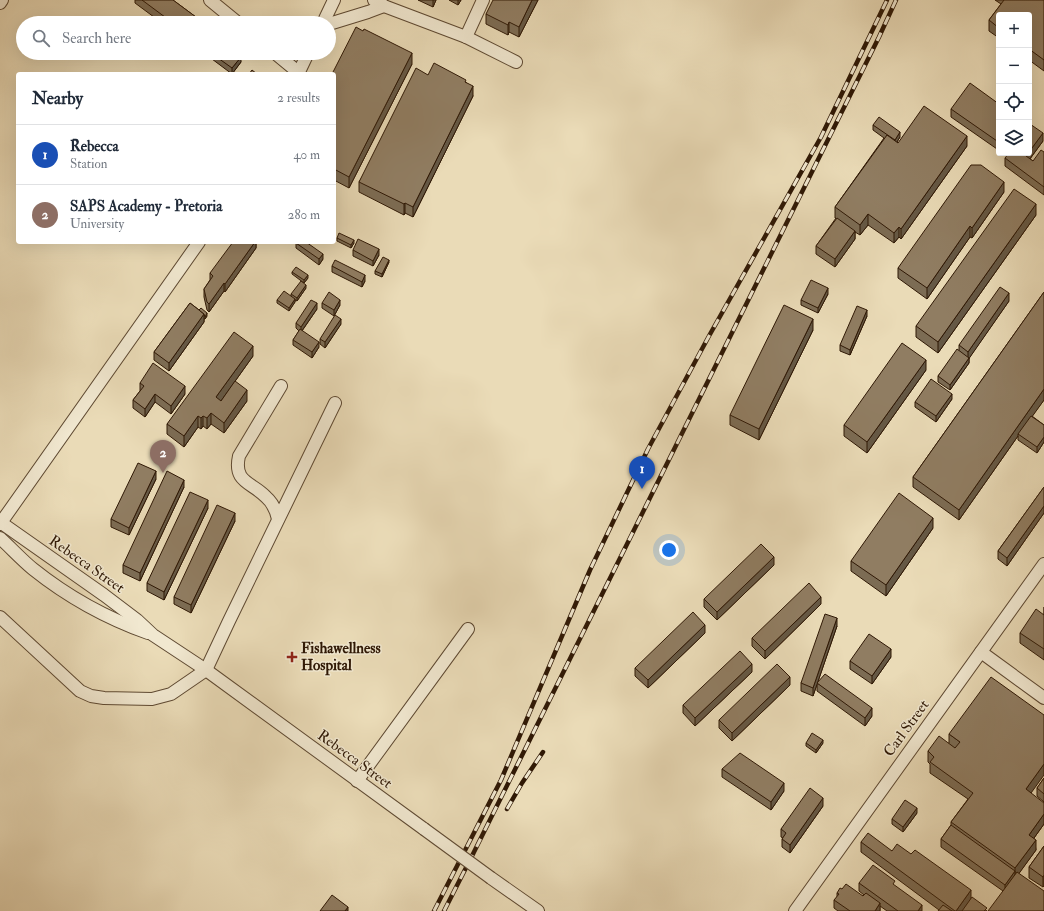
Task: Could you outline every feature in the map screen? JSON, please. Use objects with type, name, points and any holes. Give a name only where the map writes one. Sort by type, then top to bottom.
[{"type":"street","points":[[210,0],[229,16]]},
{"type":"street","points":[[326,16],[334,0]]},
{"type":"street","points":[[466,37],[483,0]]},
{"type":"street","points":[[336,22],[368,12],[379,3],[466,37],[516,62]]},
{"type":"street","points":[[283,60],[297,72]]},
{"type":"street","points":[[298,72],[304,60]]},
{"type":"street","points":[[0,523],[198,244]]},
{"type":"street","points":[[278,519],[276,510],[267,497],[242,479],[238,469],[238,462],[239,456],[281,386]]},
{"type":"street","points":[[0,617],[80,691],[91,696],[104,698],[152,699],[171,694],[206,670],[335,404]]},
{"type":"street","name":"Rebecca Street","points":[[0,523],[104,595],[137,620],[153,635],[206,670],[538,911]]},
{"type":"street","name":"Rebecca Street","points":[[0,538],[33,569],[70,595],[114,620],[153,635]]},
{"type":"street","name":"Carl Street","points":[[795,911],[1044,564]]},
{"type":"street","points":[[357,781],[468,629]]},
{"type":"street","points":[[980,652],[1044,698]]},
{"type":"building","points":[[142,0],[173,0],[195,16],[164,16]]},
{"type":"building","points":[[493,0],[532,0],[519,27],[509,22],[508,25],[486,14]]},
{"type":"building","points":[[1004,0],[1044,0],[1044,60],[1032,51],[1032,12],[996,12],[996,26],[989,20]]},
{"type":"building","points":[[356,27],[363,31],[364,29],[412,53],[349,177],[336,170],[336,72],[333,72]]},
{"type":"building","points":[[221,60],[239,60],[232,68]]},
{"type":"building","points":[[434,63],[466,80],[465,82],[473,86],[413,207],[359,182],[416,68],[428,75]]},
{"type":"building","points":[[970,83],[996,102],[996,140],[951,109]]},
{"type":"building","points":[[924,106],[967,136],[901,229],[899,227],[894,233],[868,214],[860,225],[835,207],[887,135],[898,143]]},
{"type":"building","points":[[879,117],[900,132],[895,140],[873,125]]},
{"type":"building","points":[[1032,125],[1043,133],[1032,148]]},
{"type":"building","points":[[1041,150],[1044,152],[1044,187],[1005,158],[1007,156],[1026,156],[1033,161]]},
{"type":"building","points":[[971,165],[981,165],[1004,182],[972,228],[970,226],[927,288],[898,268]]},
{"type":"building","points":[[1014,189],[1036,204],[938,342],[916,326]]},
{"type":"building","points":[[837,218],[855,231],[835,259],[816,246]]},
{"type":"building","points":[[339,233],[354,240],[351,245],[337,238]]},
{"type":"building","points":[[358,239],[379,249],[373,261],[353,250]]},
{"type":"building","points":[[232,244],[254,244],[209,304],[207,302],[204,289],[213,276],[210,273]]},
{"type":"building","points":[[297,244],[309,244],[323,254],[319,259]]},
{"type":"building","points":[[383,257],[389,260],[382,274],[375,271]]},
{"type":"building","points":[[335,260],[365,275],[362,282],[332,266]]},
{"type":"building","points":[[296,267],[308,275],[304,280],[292,272]]},
{"type":"building","points":[[811,280],[828,288],[818,308],[801,300]]},
{"type":"building","points":[[301,281],[306,285],[297,298],[291,294]]},
{"type":"building","points":[[1000,287],[1009,293],[968,352],[959,345]]},
{"type":"building","points":[[284,291],[295,299],[289,308],[277,300]]},
{"type":"building","points":[[329,292],[340,300],[334,310],[322,303]]},
{"type":"building","points":[[1044,292],[1044,389],[959,510],[913,477]]},
{"type":"building","points":[[311,300],[317,303],[301,327],[296,323]]},
{"type":"building","points":[[190,303],[204,314],[169,363],[154,352]]},
{"type":"building","points":[[784,305],[813,319],[759,429],[730,415]]},
{"type":"building","points":[[857,306],[867,310],[850,350],[840,345]]},
{"type":"building","points":[[201,308],[207,313],[205,317],[199,310]]},
{"type":"building","points":[[335,315],[341,319],[325,342],[320,339]]},
{"type":"building","points":[[300,329],[319,342],[312,352],[293,340]]},
{"type":"building","points":[[234,332],[253,346],[216,397],[221,401],[235,381],[247,390],[224,423],[211,413],[207,418],[203,416],[201,418],[198,416],[184,436],[167,424]]},
{"type":"building","points":[[902,343],[926,360],[867,442],[844,425]]},
{"type":"building","points":[[957,349],[969,358],[950,385],[938,376]]},
{"type":"building","points":[[153,363],[185,386],[171,406],[155,394],[145,409],[133,400],[144,386],[140,383]]},
{"type":"building","points":[[931,379],[952,394],[936,416],[915,402]]},
{"type":"building","points":[[1031,416],[1044,425],[1044,437],[1037,447],[1018,434]]},
{"type":"building","points":[[138,463],[156,471],[129,528],[111,519]]},
{"type":"building","points":[[167,471],[184,480],[140,573],[123,565]]},
{"type":"building","points":[[1044,487],[1044,506],[1007,558],[998,551]]},
{"type":"building","points":[[190,492],[208,500],[164,592],[147,583]]},
{"type":"building","points":[[899,493],[933,518],[886,585],[851,561]]},
{"type":"building","points":[[217,505],[235,513],[191,605],[174,597]]},
{"type":"building","points":[[761,544],[774,557],[717,612],[704,599]]},
{"type":"building","points":[[809,583],[821,597],[765,651],[752,638]]},
{"type":"building","points":[[1036,609],[1044,615],[1044,649],[1020,633]]},
{"type":"building","points":[[693,612],[705,625],[648,680],[635,668]]},
{"type":"building","points":[[825,614],[837,618],[813,688],[801,683]]},
{"type":"building","points":[[869,634],[891,649],[872,676],[850,661]]},
{"type":"building","points":[[740,651],[752,664],[695,718],[683,705]]},
{"type":"building","points":[[777,664],[790,677],[732,733],[719,720]]},
{"type":"building","points":[[825,674],[872,708],[865,718],[817,683]]},
{"type":"building","points":[[991,677],[1044,715],[1044,764],[1026,789],[1044,803],[1044,814],[1029,835],[1036,840],[1015,868],[951,822],[973,793],[930,762],[934,757],[928,751],[939,736],[955,748],[960,742],[949,734]]},
{"type":"building","points":[[812,733],[823,740],[816,750],[806,743]]},
{"type":"building","points":[[740,753],[784,783],[771,802],[722,769]]},
{"type":"building","points":[[1044,778],[1044,794],[1037,788]]},
{"type":"building","points":[[810,788],[823,798],[790,845],[782,839],[786,833],[781,829]]},
{"type":"building","points":[[905,800],[917,808],[903,827],[892,819]]},
{"type":"building","points":[[951,825],[1015,871],[1005,885],[941,839]]},
{"type":"building","points":[[868,833],[892,851],[897,844],[911,854],[915,850],[971,890],[955,911],[861,842]]},
{"type":"building","points":[[1044,846],[1044,875],[1043,877],[1029,867]]},
{"type":"building","points":[[873,865],[895,881],[893,884],[922,905],[918,911],[898,911],[859,883]]},
{"type":"building","points":[[1017,872],[1044,891],[1044,911],[988,911]]},
{"type":"building","points":[[846,884],[863,896],[866,893],[880,903],[875,911],[850,911],[834,900],[839,894],[837,893],[840,888],[842,889]]},
{"type":"building","points":[[332,895],[348,907],[345,911],[320,911]]},
{"type":"building","points":[[972,897],[987,908],[984,911],[962,911]]},
{"type":"building","points":[[943,905],[952,911],[938,911]]},
{"type":"railway","points":[[434,911],[501,780],[590,570],[648,449],[709,336],[821,137],[887,0]]},
{"type":"railway","points":[[444,911],[879,37],[896,0]]},
{"type":"railway","points":[[507,809],[522,783],[543,752]]},
{"type":"place","name":"SAPS Academy - Pretoria","points":[[163,473]]},
{"type":"place","name":"Rebecca","points":[[642,489]]},
{"type":"place","name":"Fishawellness Hospital","points":[[292,657]]}]
